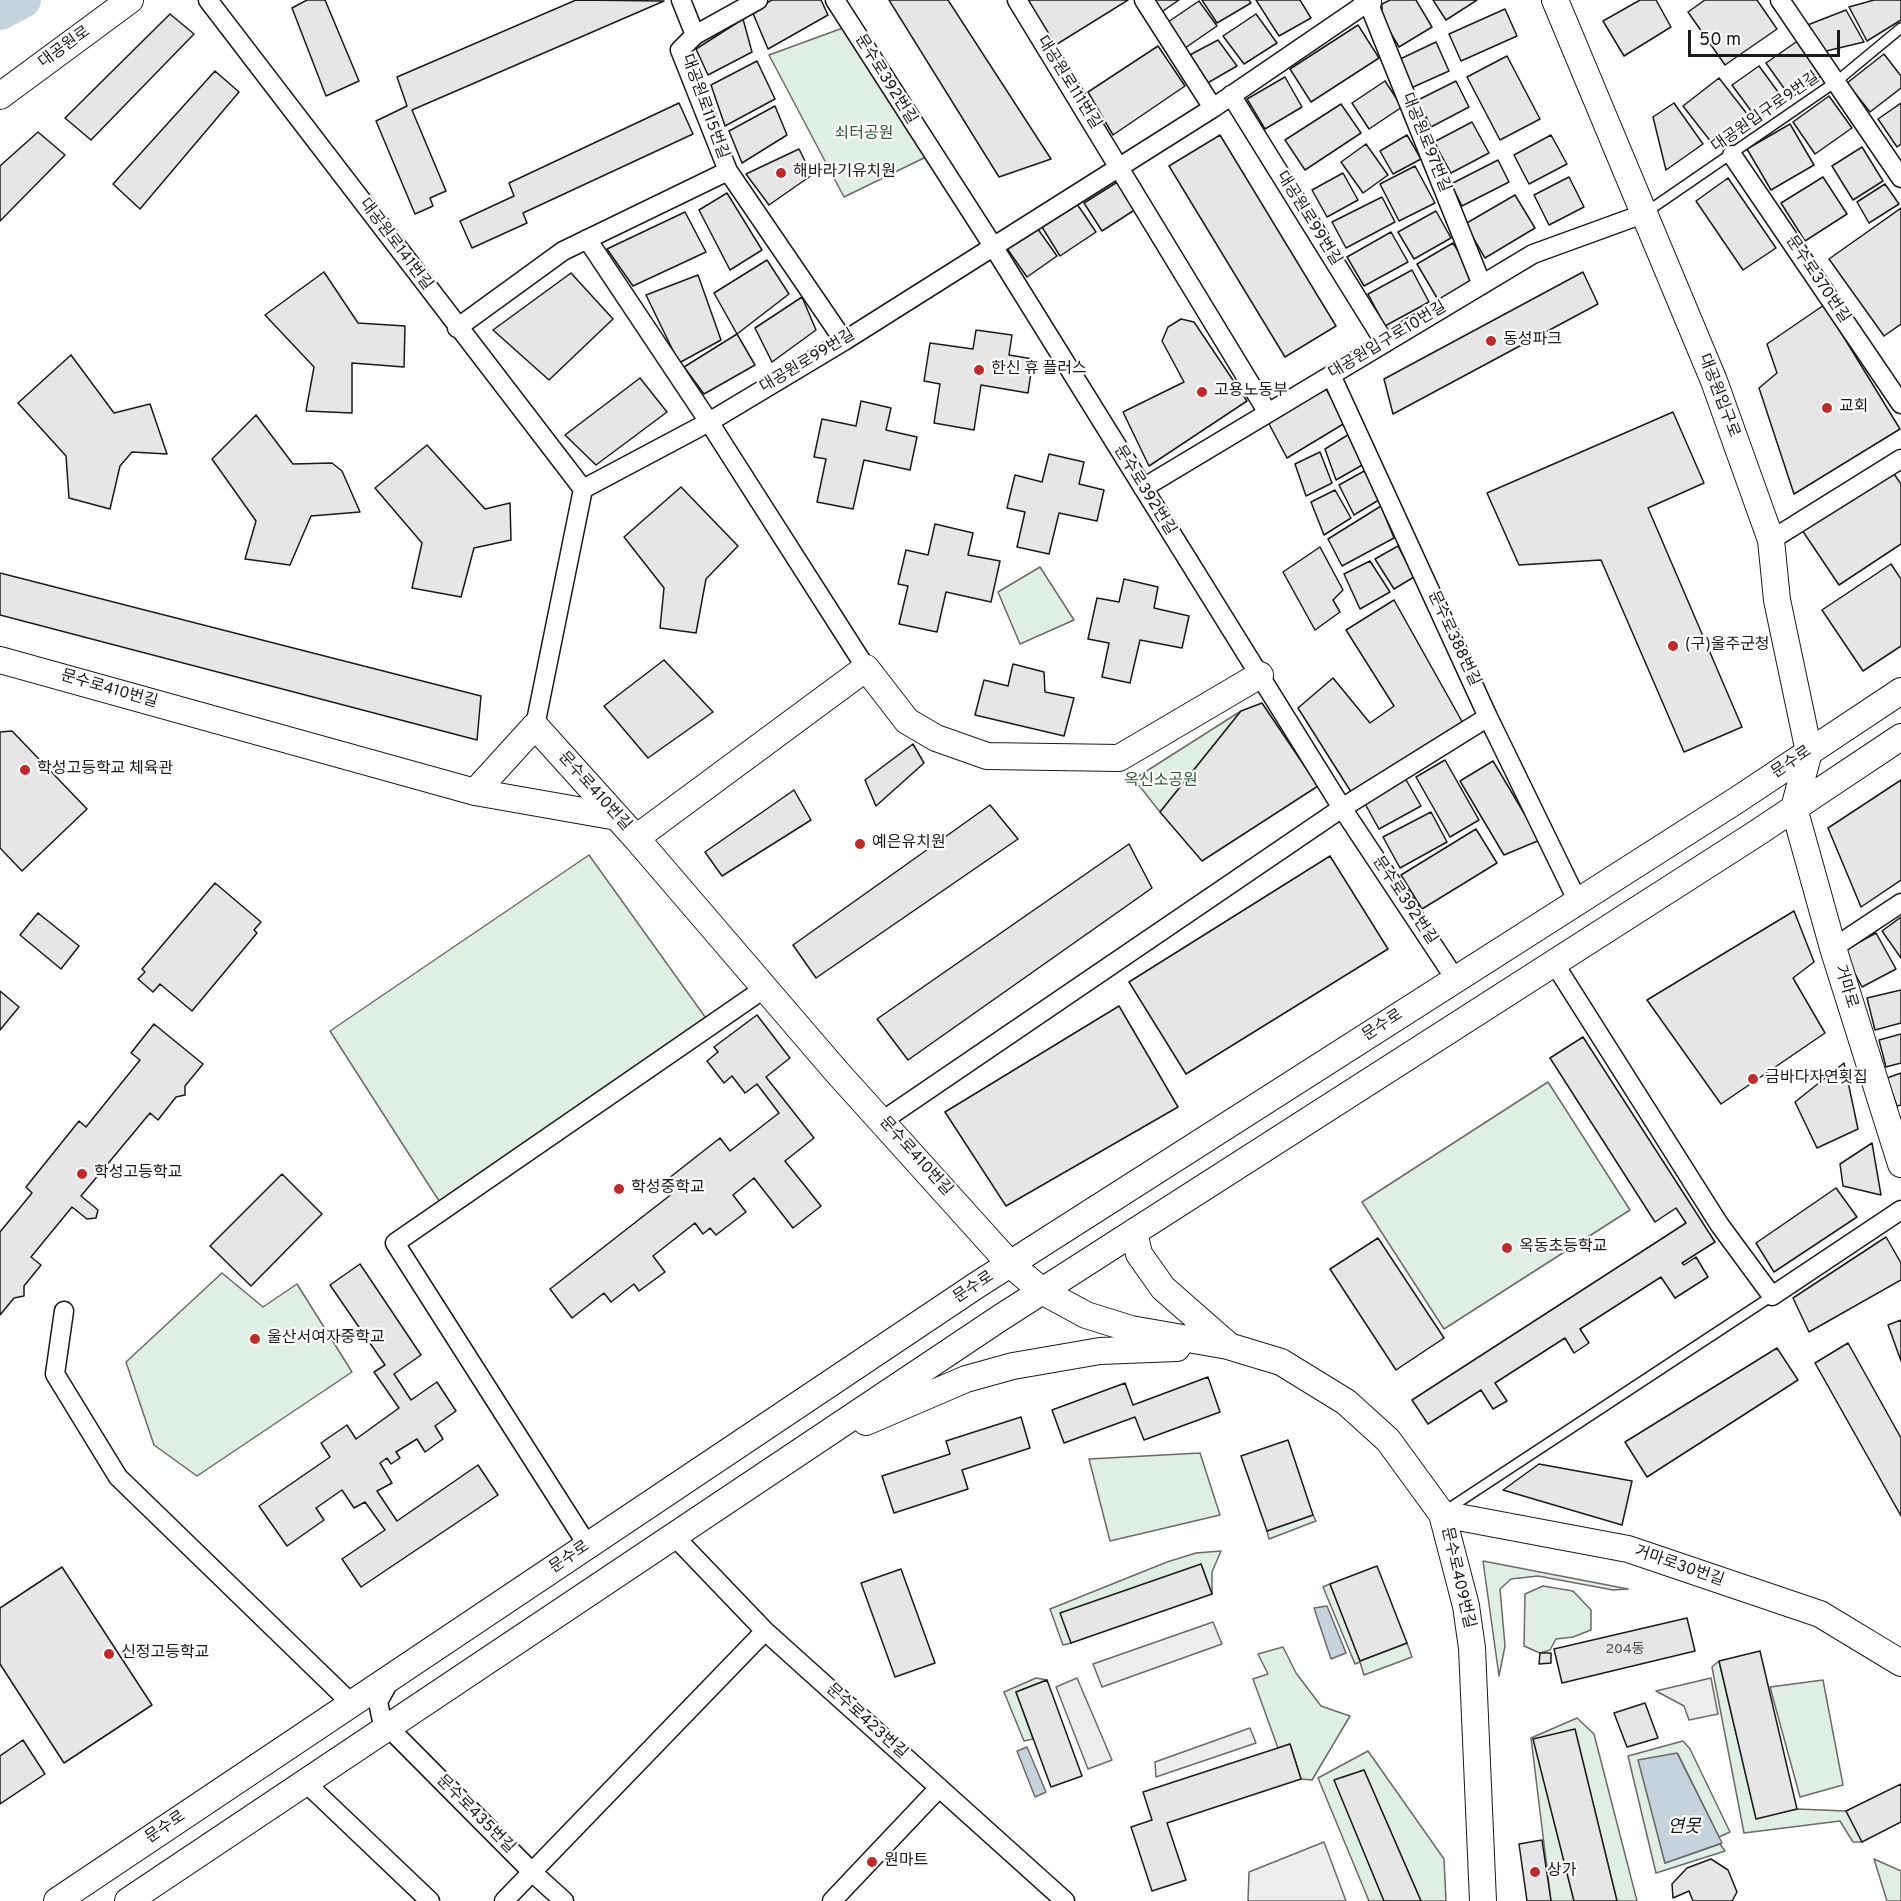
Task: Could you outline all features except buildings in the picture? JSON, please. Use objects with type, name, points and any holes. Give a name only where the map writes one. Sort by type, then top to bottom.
[{"type":"street","name":"대공원로","points":[[0,96],[130,0]]},
{"type":"street","name":"대공원로141번길","points":[[208,0],[457,328],[583,489]]},
{"type":"street","points":[[681,0],[696,35]]},
{"type":"street","name":"대공원로115번길","points":[[457,328],[563,251],[728,171],[680,50],[696,35],[758,0]]},
{"type":"street","name":"문수로392번길","points":[[835,0],[993,246],[1342,808],[1456,980]]},
{"type":"street","name":"대공원로111번길","points":[[1017,0],[1268,413]]},
{"type":"street","points":[[1144,0],[1212,108]]},
{"type":"street","name":"대공원입구로","points":[[1555,0],[1714,381],[1771,540],[1777,600],[1809,752],[1794,808]]},
{"type":"street","points":[[1780,0],[1901,178]]},
{"type":"street","name":"대공원로99번길","points":[[583,489],[709,422],[844,341],[1212,108],[1368,1]]},
{"type":"street","name":"대공원로97번길","points":[[1368,1],[1482,285]]},
{"type":"street","name":"대공원로99번길","points":[[1231,95],[1385,343]]},
{"type":"street","name":"문수로370번길","points":[[1732,155],[1901,404]]},
{"type":"street","points":[[728,171],[844,341]]},
{"type":"street","name":"대공원입구로10번길","points":[[1143,488],[1533,254],[1643,214]]},
{"type":"street","points":[[587,239],[709,422],[866,668],[907,721],[936,738],[987,756],[1119,758],[1260,675]]},
{"type":"street","name":"문수로388번길","points":[[1331,375],[1488,717],[1578,902]]},
{"type":"street","points":[[1771,540],[1901,459]]},
{"type":"street","points":[[475,792],[535,726],[583,489]]},
{"type":"street","name":"문수로410번길","points":[[0,660],[475,792],[617,817]]},
{"type":"street","points":[[636,838],[866,668]]},
{"type":"street","name":"문수로","points":[[57,1901],[1010,1264],[1578,902],[1901,691]]},
{"type":"street","points":[[882,1121],[1342,808],[1488,717]]},
{"type":"street","name":"문수로410번길","points":[[535,726],[1010,1264],[1042,1291]]},
{"type":"street","points":[[128,1901],[1042,1291],[1554,963],[1901,737]]},
{"type":"street","name":"거마로","points":[[1794,808],[1833,948],[1901,1164]]},
{"type":"street","points":[[1833,948],[1901,903]]},
{"type":"street","points":[[1554,963],[1719,1224],[1772,1296],[1901,1210]]},
{"type":"street","points":[[588,1546],[395,1243],[765,988]]},
{"type":"street","points":[[1134,1232],[1139,1254],[1162,1288],[1228,1346]]},
{"type":"street","name":"문수로409번길","points":[[1042,1291],[1086,1314],[1131,1329],[1228,1346],[1281,1362],[1346,1402],[1388,1440],[1442,1514],[1466,1606],[1472,1648],[1483,1901]]},
{"type":"street","points":[[64,1311],[55,1374],[118,1477],[352,1704]]},
{"type":"street","points":[[802,1450],[966,1379],[1012,1366],[1100,1351],[1228,1346]]},
{"type":"street","name":"거마로30번길","points":[[1442,1514],[1628,1549],[1821,1614],[1901,1663]]},
{"type":"street","name":"문수로423번길","points":[[674,1536],[765,1631],[1065,1901]]},
{"type":"street","points":[[504,1901],[765,1631]]},
{"type":"street","points":[[387,1728],[380,1715],[378,1702],[393,1676]]},
{"type":"street","name":"문수로435번길","points":[[387,1728],[564,1901]]},
{"type":"street","points":[[218,1794],[252,1778],[263,1778],[270,1784],[270,1793],[264,1803],[238,1827]]},
{"type":"street","points":[[305,1782],[430,1901]]},
{"type":"street","points":[[832,1901],[939,1788]]},
{"type":"lane","name":"대공원입구로9번길","points":[[1643,214],[1837,81],[1901,28]]},
{"type":"lane","points":[[1442,1514],[1772,1296]]},
{"type":"green space","name":"쇠터공원","points":[[851,25],[932,154],[844,197],[769,55]]},
{"type":"green space","points":[[1040,567],[1074,620],[1020,644],[998,592]]},
{"type":"green space","name":"옥신소공원","points":[[1241,711],[1160,812],[1134,779]]},
{"type":"green space","points":[[589,855],[708,1021],[441,1204],[330,1031]]},
{"type":"green space","points":[[1548,1082],[1630,1210],[1444,1329],[1362,1202]]},
{"type":"green space","points":[[222,1273],[263,1307],[297,1284],[352,1372],[197,1476],[154,1445],[126,1362]]},
{"type":"green space","points":[[1200,1453],[1220,1515],[1110,1541],[1089,1459]]},
{"type":"green space","points":[[1313,1515],[1316,1521],[1269,1539],[1267,1531]]},
{"type":"green space","points":[[1221,1551],[1212,1572],[1212,1594],[1201,1564],[1071,1643],[1063,1645],[1050,1609],[1167,1562],[1196,1553]]},
{"type":"green space","points":[[1483,1561],[1628,1589],[1613,1590],[1538,1576],[1511,1579],[1500,1589],[1505,1646],[1499,1676]]},
{"type":"green space","points":[[1330,1584],[1360,1661],[1407,1643],[1412,1657],[1364,1675],[1360,1662],[1355,1664],[1323,1587]]},
{"type":"green space","points":[[1543,1586],[1573,1591],[1591,1610],[1591,1630],[1573,1637],[1556,1639],[1550,1650],[1540,1653],[1524,1646],[1525,1594]]},
{"type":"green space","points":[[1283,1647],[1296,1673],[1321,1706],[1350,1716],[1312,1780],[1301,1779],[1290,1744],[1278,1748],[1253,1679],[1268,1674],[1258,1654]]},
{"type":"green space","points":[[1719,1661],[1756,1818],[1797,1809],[1846,1811],[1862,1842],[1853,1842],[1840,1821],[1744,1833],[1712,1667]]},
{"type":"green space","points":[[1036,1678],[1047,1680],[1016,1692],[1033,1739],[1024,1741],[1004,1692]]},
{"type":"green space","points":[[1823,1680],[1843,1785],[1800,1797],[1770,1687]]},
{"type":"green space","points":[[1577,1718],[1594,1734],[1637,1901],[1617,1901],[1575,1730],[1534,1740],[1574,1901],[1551,1901],[1531,1738]]},
{"type":"green space","points":[[1683,1741],[1690,1749],[1730,1832],[1719,1837],[1678,1754],[1639,1760],[1665,1863],[1720,1844],[1725,1851],[1656,1873],[1628,1756]]},
{"type":"green space","points":[[1368,1751],[1444,1859],[1446,1901],[1421,1901],[1364,1770],[1335,1780],[1384,1901],[1369,1901],[1318,1778]]},
{"type":"green space","points":[[1874,1859],[1901,1871],[1901,1901],[1887,1901]]},
{"type":"shaded area","points":[[1213,1622],[1222,1644],[1102,1687],[1093,1664]]},
{"type":"shaded area","points":[[1077,1678],[1112,1760],[1088,1769],[1056,1687]]},
{"type":"shaded area","points":[[1711,1678],[1718,1714],[1689,1720],[1684,1706],[1656,1691]]},
{"type":"shaded area","points":[[1250,1728],[1256,1743],[1156,1777],[1155,1762]]},
{"type":"shaded area","points":[[1324,1842],[1346,1901],[1248,1901],[1249,1872]]},
{"type":"water","points":[[1327,1606],[1346,1653],[1331,1659],[1314,1608]]},
{"type":"water","points":[[1027,1747],[1046,1792],[1035,1797],[1017,1751]]},
{"type":"water","name":"연못","points":[[1677,1753],[1722,1843],[1665,1863],[1638,1760]]},
{"type":"waterway","points":[[0,12],[23,0]]},
{"type":"place","name":"해바라기유치원","points":[[781,173]]},
{"type":"place","name":"동성파크","points":[[1491,341]]},
{"type":"place","name":"한신 휴 플러스","points":[[979,370]]},
{"type":"place","name":"고용노동부","points":[[1202,392]]},
{"type":"place","name":"교회","points":[[1827,408]]},
{"type":"place","name":"(구)울주군청","points":[[1673,646]]},
{"type":"place","name":"학성고등학교 체육관","points":[[25,770]]},
{"type":"place","name":"예은유치원","points":[[860,844]]},
{"type":"place","name":"금바다자연횟집","points":[[1753,1079]]},
{"type":"place","name":"학성고등학교","points":[[82,1174]]},
{"type":"place","name":"학성중학교","points":[[619,1189]]},
{"type":"place","name":"옥동초등학교","points":[[1507,1248]]},
{"type":"place","name":"울산서여자중학교","points":[[255,1339]]},
{"type":"place","name":"신정고등학교","points":[[109,1654]]},
{"type":"place","name":"원마트","points":[[872,1862]]},
{"type":"place","name":"상가","points":[[1535,1872]]}]
